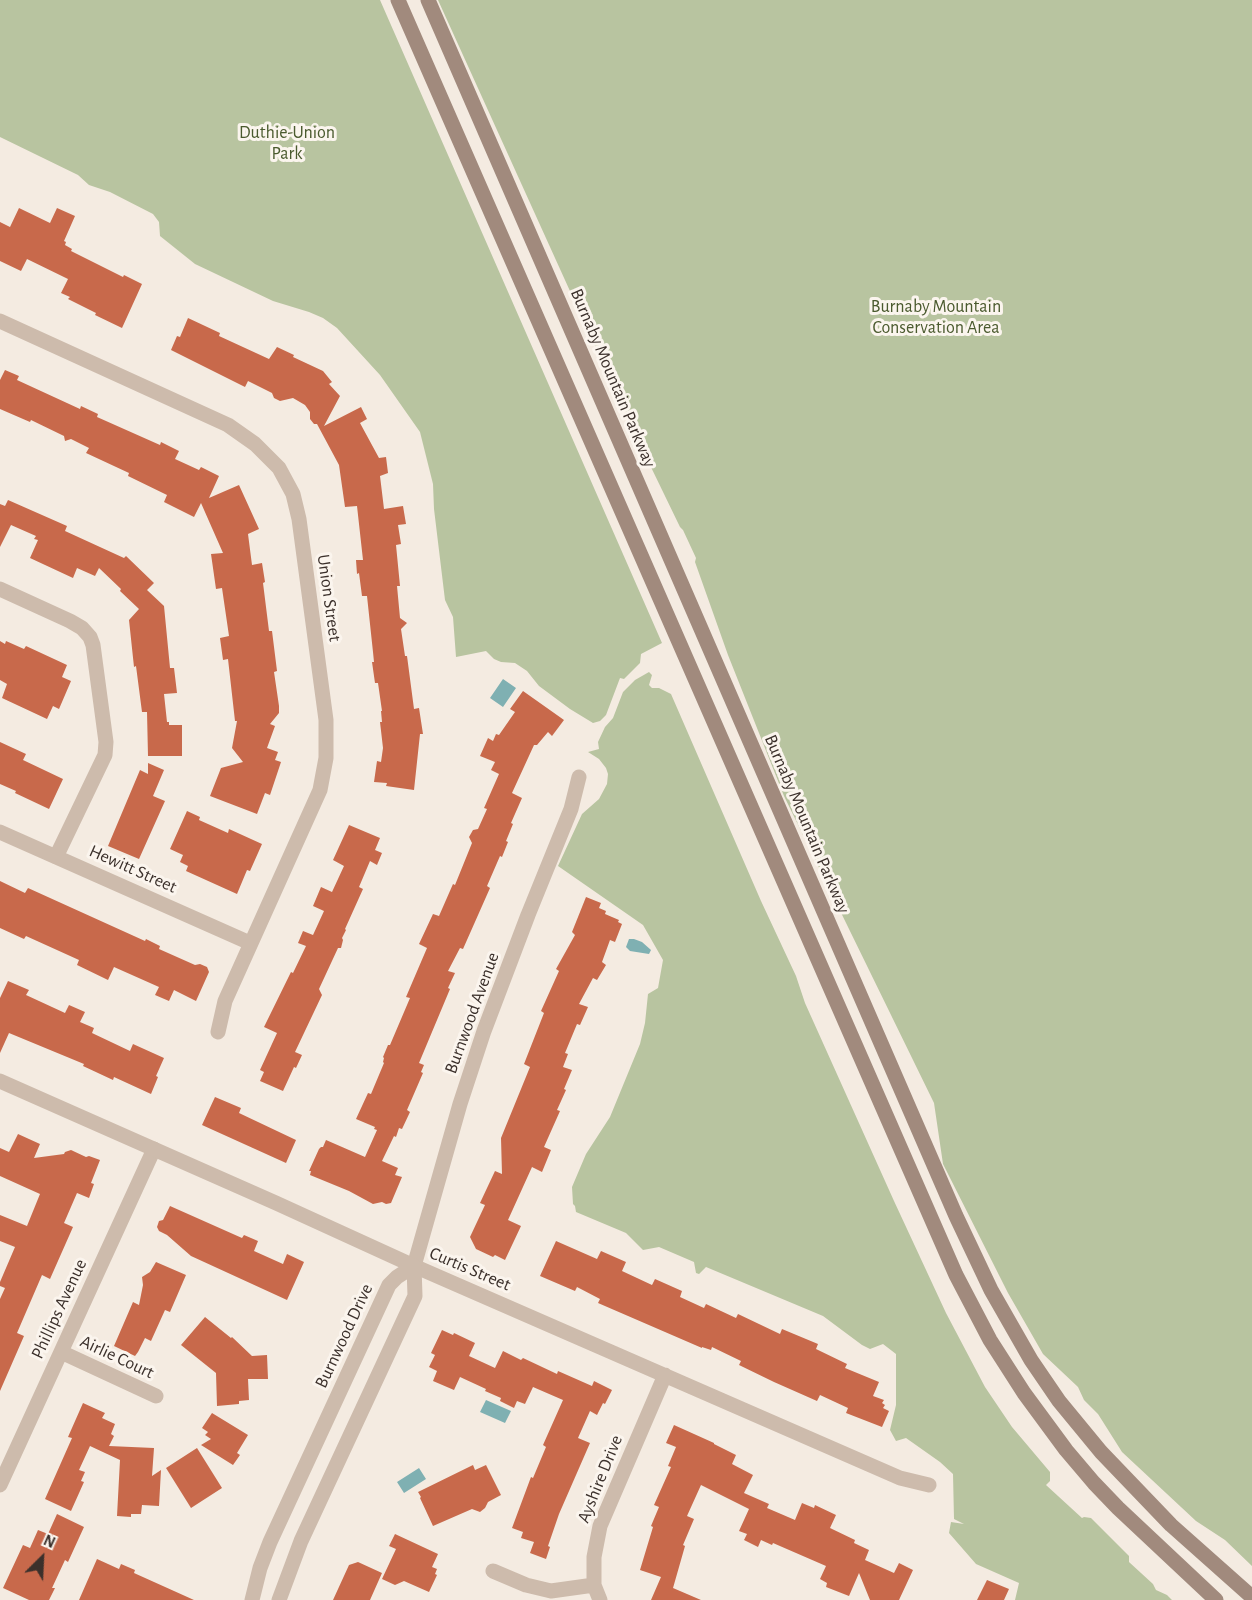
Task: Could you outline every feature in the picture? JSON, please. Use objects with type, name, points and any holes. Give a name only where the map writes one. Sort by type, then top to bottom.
[{"type":"main road","points":[[398,0],[956,1275],[990,1340],[1024,1393],[1066,1450],[1118,1508],[1216,1600]]},
{"type":"main road","name":"Burnaby Mountain Parkway","points":[[428,0],[956,1216],[991,1290],[1031,1360],[1059,1401],[1101,1452],[1171,1525],[1252,1597]]},
{"type":"street","name":"Union Street","points":[[0,321],[228,425],[255,444],[279,468],[293,494],[299,519],[326,720],[326,758],[320,790],[225,1002],[218,1032]]},
{"type":"street","points":[[0,589],[82,628],[90,637],[93,645],[106,742],[105,755],[56,857]]},
{"type":"street","name":"Burnwood Avenue","points":[[414,1266],[460,1104],[484,1031],[571,809],[579,777]]},
{"type":"street","name":"Hewitt Street","points":[[0,832],[250,943]]},
{"type":"street","name":"Curtis Street","points":[[0,1081],[414,1266],[900,1478],[928,1485]]},
{"type":"street","name":"Phillips Avenue","points":[[0,1485],[154,1149]]},
{"type":"street","points":[[279,1600],[301,1540],[415,1296],[414,1266]]},
{"type":"street","name":"Burnwood Drive","points":[[252,1600],[270,1542],[389,1285],[414,1266]]},
{"type":"street","name":"Airlie Court","points":[[61,1352],[156,1396]]},
{"type":"street","name":"Ayshire Drive","points":[[600,1600],[594,1585],[594,1557],[600,1526],[664,1375]]},
{"type":"street","points":[[493,1572],[526,1585],[551,1591],[594,1585]]},
{"type":"green space","name":"Duthie-Union Park","points":[[0,0],[380,0],[662,643],[641,654],[640,663],[624,679],[620,678],[606,715],[600,721],[593,723],[570,709],[539,686],[527,671],[515,663],[501,662],[486,651],[456,657],[453,617],[445,600],[433,484],[420,432],[380,375],[337,328],[323,318],[273,301],[195,264],[160,236],[159,222],[153,214],[110,192],[89,185],[78,175],[0,137]]},
{"type":"green space","name":"Burnaby Mountain Conservation Area","points":[[438,0],[1252,0],[1252,1566],[1225,1540],[1196,1521],[1122,1452],[1098,1414],[1084,1400],[1078,1387],[1043,1354],[1008,1293],[943,1164],[934,1103],[784,796],[728,655],[695,562],[696,558],[633,430]]},
{"type":"green space","points":[[649,672],[652,675],[649,685],[652,688],[659,688],[671,694],[894,1201],[946,1313],[985,1387],[1012,1427],[1050,1472],[1050,1481],[1046,1485],[1082,1518],[1091,1518],[1129,1556],[1129,1562],[1153,1584],[1156,1590],[1172,1600],[1015,1600],[1019,1583],[976,1564],[949,1533],[951,1522],[964,1524],[954,1519],[953,1474],[906,1438],[896,1441],[890,1430],[896,1405],[896,1354],[883,1344],[870,1349],[823,1316],[706,1267],[699,1274],[696,1273],[694,1262],[659,1247],[643,1250],[626,1233],[576,1212],[572,1187],[586,1154],[610,1117],[640,1044],[648,994],[658,988],[663,960],[643,925],[558,866],[582,814],[599,799],[607,784],[606,768],[599,759],[588,752],[599,749],[598,742],[605,727],[613,718],[623,692],[635,680]]},
{"type":"water","points":[[503,679],[516,688],[503,707],[490,698]]},
{"type":"water","points":[[629,939],[642,942],[651,950],[649,954],[630,951],[626,947]]},
{"type":"water","points":[[486,1400],[511,1411],[505,1423],[480,1412]]},
{"type":"water","points":[[419,1468],[426,1479],[404,1493],[397,1482]]},
{"type":"building","points":[[19,208],[50,223],[57,208],[75,216],[64,241],[65,245],[72,249],[71,251],[142,284],[122,328],[95,315],[96,313],[61,293],[68,279],[27,259],[21,271],[0,261],[0,222],[10,227]]},
{"type":"building","points":[[188,318],[220,333],[219,336],[269,359],[277,347],[323,371],[332,382],[329,384],[340,396],[324,426],[361,407],[367,419],[360,423],[379,458],[386,457],[388,473],[380,476],[384,509],[403,506],[406,524],[398,525],[401,544],[396,545],[400,586],[397,586],[400,618],[407,623],[401,629],[414,709],[419,708],[423,734],[420,734],[414,790],[374,782],[377,761],[381,762],[383,748],[380,722],[382,722],[382,711],[372,662],[374,662],[367,596],[362,596],[359,573],[357,574],[356,560],[363,560],[357,506],[345,507],[339,465],[317,424],[310,419],[310,412],[305,405],[293,398],[280,401],[274,398],[272,393],[248,381],[245,387],[171,350],[177,336],[180,337]]},
{"type":"building","points":[[5,370],[19,376],[17,380],[80,409],[81,406],[98,414],[97,417],[160,445],[161,442],[179,451],[175,459],[199,470],[201,467],[219,476],[209,498],[239,485],[259,529],[248,534],[252,565],[262,563],[269,631],[272,631],[277,671],[274,672],[279,706],[279,713],[270,724],[275,726],[267,748],[278,752],[275,760],[281,762],[270,795],[265,793],[257,814],[210,796],[221,768],[243,762],[232,748],[237,721],[235,721],[228,659],[223,660],[220,638],[229,636],[222,588],[216,589],[211,554],[223,553],[201,503],[194,517],[164,502],[167,495],[128,476],[129,473],[86,453],[89,448],[71,439],[65,441],[64,436],[31,420],[30,422],[0,409],[0,380]]},
{"type":"building","points":[[8,500],[67,526],[65,531],[124,558],[126,556],[154,583],[147,590],[164,606],[170,668],[174,668],[177,693],[164,694],[167,722],[169,725],[182,725],[182,756],[148,756],[147,712],[142,712],[129,620],[139,609],[99,568],[95,576],[77,568],[73,578],[30,558],[38,540],[34,539],[36,536],[11,525],[0,547],[0,504],[5,506]]},
{"type":"building","points":[[0,641],[5,644],[6,641],[24,649],[26,646],[67,665],[62,677],[71,681],[59,709],[53,706],[47,719],[2,698],[7,684],[0,680]]},
{"type":"building","points":[[523,691],[564,720],[552,736],[548,732],[537,745],[534,745],[512,793],[522,798],[511,823],[513,824],[506,841],[508,842],[487,886],[490,888],[463,949],[460,948],[448,971],[455,973],[419,1063],[424,1065],[421,1072],[423,1073],[407,1110],[410,1112],[402,1129],[399,1128],[396,1137],[394,1136],[382,1161],[398,1168],[395,1175],[402,1177],[391,1203],[373,1204],[310,1175],[311,1171],[309,1171],[319,1149],[323,1147],[326,1140],[365,1157],[377,1130],[356,1119],[368,1093],[371,1094],[384,1063],[383,1057],[410,998],[406,997],[427,948],[419,944],[433,914],[439,916],[453,884],[455,885],[472,843],[469,837],[473,830],[478,829],[487,809],[484,808],[499,774],[491,770],[495,762],[480,756],[488,738],[493,741],[496,734],[499,735],[515,712],[510,709]]},
{"type":"building","points":[[0,742],[26,754],[23,760],[63,779],[49,809],[0,784]]},
{"type":"building","points":[[148,763],[164,770],[153,796],[165,801],[139,859],[108,846],[140,770],[148,774]]},
{"type":"building","points":[[187,811],[200,817],[199,820],[228,833],[229,829],[262,844],[237,894],[186,871],[188,866],[180,862],[183,855],[170,849]]},
{"type":"building","points":[[349,825],[380,838],[375,850],[382,853],[377,865],[370,861],[359,887],[363,889],[345,929],[341,948],[338,948],[319,989],[322,995],[295,1052],[302,1055],[283,1091],[260,1081],[264,1072],[260,1070],[277,1033],[264,1027],[306,946],[298,943],[303,931],[313,935],[324,911],[313,906],[321,887],[332,892],[344,866],[333,860]]},
{"type":"building","points":[[0,881],[25,893],[28,888],[145,941],[146,939],[160,946],[159,949],[195,965],[200,964],[207,967],[209,972],[196,1001],[174,990],[169,1001],[155,995],[159,987],[114,967],[108,980],[77,965],[79,960],[26,936],[24,939],[0,928]]},
{"type":"building","points":[[586,897],[601,903],[599,908],[606,911],[605,914],[619,920],[618,922],[622,924],[615,942],[610,940],[602,962],[606,965],[597,980],[593,978],[579,1004],[588,1007],[580,1025],[577,1024],[565,1053],[568,1054],[563,1067],[572,1070],[557,1110],[560,1111],[544,1147],[551,1150],[542,1172],[532,1167],[508,1220],[521,1226],[505,1260],[476,1249],[470,1237],[485,1205],[480,1203],[495,1171],[502,1174],[501,1138],[530,1067],[524,1064],[544,1013],[541,1011],[559,971],[556,969],[575,935],[572,932]]},
{"type":"building","points":[[8,981],[29,990],[26,995],[65,1013],[69,1005],[85,1012],[80,1022],[94,1028],[92,1033],[130,1051],[133,1044],[164,1058],[151,1094],[114,1077],[113,1080],[83,1066],[84,1064],[9,1033],[0,1053],[0,998]]},
{"type":"building","points":[[215,1097],[241,1108],[239,1113],[296,1140],[286,1163],[202,1125]]},
{"type":"building","points":[[18,1134],[40,1144],[34,1158],[64,1154],[71,1150],[100,1160],[91,1183],[94,1184],[89,1198],[77,1193],[64,1223],[73,1227],[50,1279],[42,1275],[17,1333],[24,1336],[0,1391],[0,1299],[5,1288],[0,1286],[0,1282],[15,1247],[0,1241],[0,1215],[27,1226],[40,1194],[0,1176],[0,1148],[9,1152]]},
{"type":"building","points":[[170,1206],[242,1238],[244,1235],[258,1241],[254,1251],[283,1264],[287,1254],[304,1262],[287,1300],[191,1256],[159,1231],[157,1227],[159,1221],[163,1220]]},
{"type":"building","points":[[556,1241],[597,1259],[601,1251],[626,1262],[622,1271],[652,1285],[655,1279],[682,1291],[680,1297],[704,1308],[706,1304],[736,1318],[738,1314],[780,1334],[782,1329],[818,1344],[816,1349],[847,1364],[845,1368],[879,1382],[873,1396],[884,1400],[883,1408],[889,1411],[882,1427],[846,1413],[848,1408],[820,1395],[817,1401],[774,1382],[739,1365],[741,1361],[712,1347],[711,1350],[702,1348],[598,1303],[600,1299],[577,1287],[575,1291],[540,1276]]},
{"type":"building","points":[[156,1262],[186,1275],[170,1312],[165,1310],[151,1341],[145,1338],[135,1356],[114,1346],[133,1302],[139,1305],[143,1285],[142,1277],[150,1272]]},
{"type":"building","points":[[205,1317],[232,1337],[252,1356],[267,1355],[268,1379],[248,1379],[249,1400],[239,1401],[239,1404],[217,1406],[216,1373],[181,1345]]},
{"type":"building","points":[[442,1330],[475,1343],[469,1356],[495,1368],[503,1351],[557,1374],[558,1371],[592,1386],[594,1381],[612,1390],[597,1415],[590,1411],[578,1438],[590,1443],[559,1514],[546,1559],[530,1553],[534,1542],[521,1538],[523,1532],[512,1528],[531,1477],[533,1478],[546,1447],[543,1445],[563,1400],[533,1387],[525,1404],[517,1401],[514,1408],[500,1401],[501,1398],[485,1391],[486,1389],[460,1377],[454,1390],[433,1381],[437,1371],[429,1367],[435,1355],[431,1353]]},
{"type":"building","points":[[83,1403],[105,1413],[102,1418],[115,1424],[111,1434],[114,1436],[109,1446],[154,1448],[152,1476],[161,1470],[159,1506],[142,1505],[141,1514],[131,1514],[131,1517],[117,1516],[120,1460],[90,1446],[79,1470],[85,1472],[81,1481],[84,1482],[71,1511],[45,1499],[72,1438],[68,1437]]},
{"type":"building","points":[[212,1413],[248,1435],[233,1465],[201,1445],[211,1439],[205,1435],[208,1432],[202,1428]]},
{"type":"building","points":[[674,1425],[736,1455],[732,1464],[753,1475],[744,1493],[769,1504],[767,1508],[795,1520],[802,1503],[814,1508],[815,1505],[836,1515],[830,1528],[855,1540],[854,1543],[869,1550],[865,1560],[894,1573],[899,1563],[913,1570],[899,1600],[870,1600],[859,1573],[849,1596],[826,1587],[827,1583],[820,1579],[826,1566],[773,1543],[772,1545],[761,1540],[758,1547],[744,1540],[747,1534],[739,1531],[749,1509],[701,1485],[687,1516],[694,1519],[683,1545],[685,1546],[673,1588],[701,1600],[651,1600],[661,1577],[640,1570],[653,1527],[651,1526],[659,1507],[654,1505],[671,1467],[668,1466],[676,1447],[666,1443]]},
{"type":"building","points":[[197,1448],[222,1488],[191,1508],[166,1468]]},
{"type":"building","points":[[473,1465],[475,1470],[486,1465],[501,1495],[488,1502],[480,1512],[472,1509],[433,1526],[418,1492]]},
{"type":"building","points":[[57,1514],[84,1527],[68,1562],[65,1560],[49,1600],[29,1600],[3,1588],[23,1545],[30,1548],[38,1530],[48,1534]]},
{"type":"building","points":[[395,1534],[438,1554],[432,1567],[437,1569],[435,1574],[437,1575],[429,1592],[404,1581],[395,1585],[382,1579],[396,1549],[389,1546]]},
{"type":"building","points":[[97,1559],[119,1569],[121,1564],[135,1570],[134,1573],[194,1600],[79,1600]]},
{"type":"building","points":[[358,1562],[382,1573],[370,1600],[333,1600],[349,1565]]},
{"type":"building","points":[[987,1580],[1009,1589],[1004,1600],[977,1600]]}]
